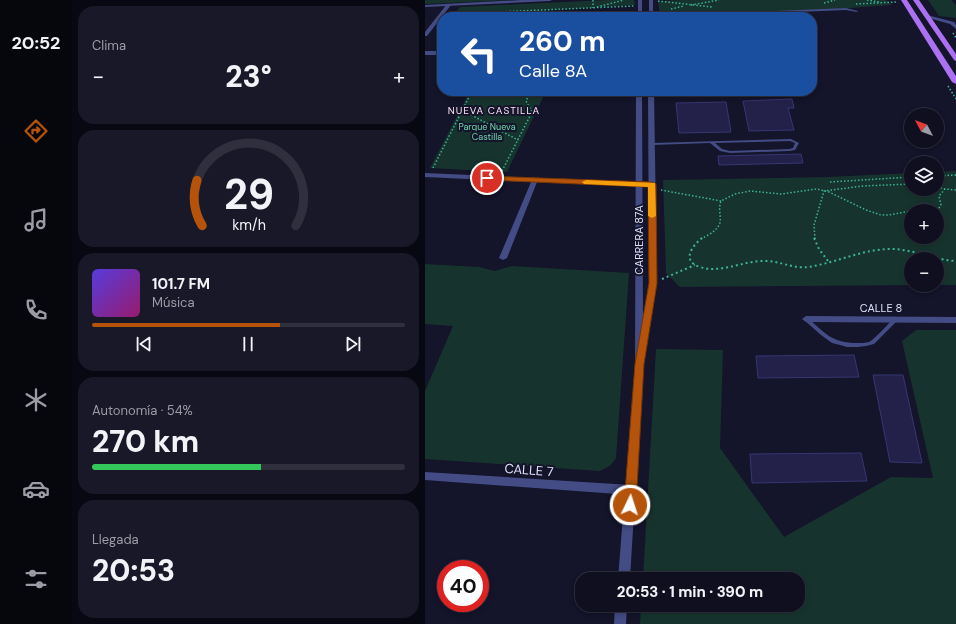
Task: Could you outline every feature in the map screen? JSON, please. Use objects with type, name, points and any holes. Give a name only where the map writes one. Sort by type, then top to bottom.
[{"type":"main road","points":[[904,0],[956,82]]},
{"type":"main road","points":[[916,0],[956,59]]},
{"type":"street","points":[[425,6],[550,0]]},
{"type":"street","points":[[640,0],[640,12]]},
{"type":"street","points":[[651,0],[651,12]]},
{"type":"street","points":[[443,12],[449,5]]},
{"type":"street","points":[[927,16],[953,23],[956,28]]},
{"type":"street","points":[[425,35],[437,20]]},
{"type":"street","points":[[425,53],[437,54]]},
{"type":"street","name":"CARRERA 87A","points":[[624,572],[631,490],[639,364],[639,96]]},
{"type":"street","name":"CARRERA 87A","points":[[639,364],[653,283],[651,96]]},
{"type":"street","points":[[427,175],[639,184],[652,186]]},
{"type":"street","points":[[503,258],[535,180]]},
{"type":"street","name":"CALLE 8","points":[[806,319],[956,320]]},
{"type":"street","name":"CALLE 7","points":[[425,476],[631,490]]},
{"type":"street","points":[[620,624],[621,612]]},
{"type":"lane","points":[[776,12],[846,9],[857,10]]},
{"type":"lane","points":[[652,144],[791,140],[797,143],[794,149],[789,150],[730,152],[721,150],[712,143]]},
{"type":"lane","points":[[806,319],[831,340],[838,344],[845,345],[872,343],[896,319]]},
{"type":"path","points":[[593,0],[593,8]]},
{"type":"path","points":[[593,8],[624,0]]},
{"type":"path","points":[[655,0],[687,6],[715,8]]},
{"type":"path","points":[[670,10],[719,0]]},
{"type":"path","points":[[867,0],[882,3]]},
{"type":"path","points":[[506,12],[640,6]]},
{"type":"path","points":[[427,175],[469,96]]},
{"type":"path","points":[[499,178],[532,112],[526,101],[528,96]]},
{"type":"path","points":[[462,110],[519,140]]},
{"type":"path","points":[[944,176],[956,175]]},
{"type":"path","points":[[830,182],[904,177]]},
{"type":"path","points":[[824,191],[863,186],[904,184]]},
{"type":"path","points":[[652,186],[721,201]]},
{"type":"path","points":[[904,212],[896,215],[882,215],[865,210],[824,191],[809,188],[786,194],[771,195],[751,191],[733,194],[721,201],[718,208],[721,218],[718,228],[698,241],[691,249],[690,260],[695,265],[703,269],[724,268],[765,261],[777,262],[794,267],[807,266],[867,250],[905,249],[956,261]]},
{"type":"path","points":[[941,204],[939,196],[945,189],[956,190]]},
{"type":"path","points":[[824,191],[814,219],[813,233],[816,244],[828,261]]},
{"type":"path","points":[[653,283],[695,265]]},
{"type":"green space","points":[[425,0],[510,0],[425,4]]},
{"type":"green space","points":[[607,0],[634,0],[635,5],[519,12],[456,12],[460,7]]},
{"type":"green space","points":[[886,0],[892,5],[768,12],[659,12],[658,1]]},
{"type":"green space","points":[[928,0],[951,0],[956,5],[956,18],[939,16]]},
{"type":"green space","name":"Parque Nueva Castilla","points":[[467,96],[544,96],[507,172],[430,168]]},
{"type":"green space","points":[[956,171],[956,285],[944,285],[944,252],[904,252],[904,285],[680,287],[666,273],[663,180],[828,177],[904,173],[904,196],[944,196],[944,172]]},
{"type":"green space","points":[[425,264],[479,267],[495,271],[512,266],[629,273],[616,458],[611,465],[599,471],[425,459],[425,391],[453,326],[425,324]]},
{"type":"green space","points":[[916,330],[956,330],[956,624],[640,624],[641,612],[805,612],[805,572],[643,572],[656,349],[723,350],[720,448],[784,537],[891,477],[933,478],[902,341]]},
{"type":"building","points":[[792,99],[794,108],[788,108],[794,130],[749,131],[743,101]]},
{"type":"building","points":[[726,102],[731,132],[679,133],[676,103]]},
{"type":"building","points":[[801,154],[803,163],[719,165],[718,156]]},
{"type":"building","points":[[854,355],[859,377],[758,378],[756,356]]},
{"type":"building","points":[[873,375],[903,375],[922,463],[890,462]]},
{"type":"building","points":[[861,453],[867,481],[752,483],[750,454]]},
{"type":"slow traffic","points":[[586,182],[652,184],[652,216]]},
{"type":"district","name":"NUEVA CASTILLA","points":[[494,110]]},
{"type":"route","points":[[487,178],[652,184],[653,283],[639,364],[630,505]]}]
